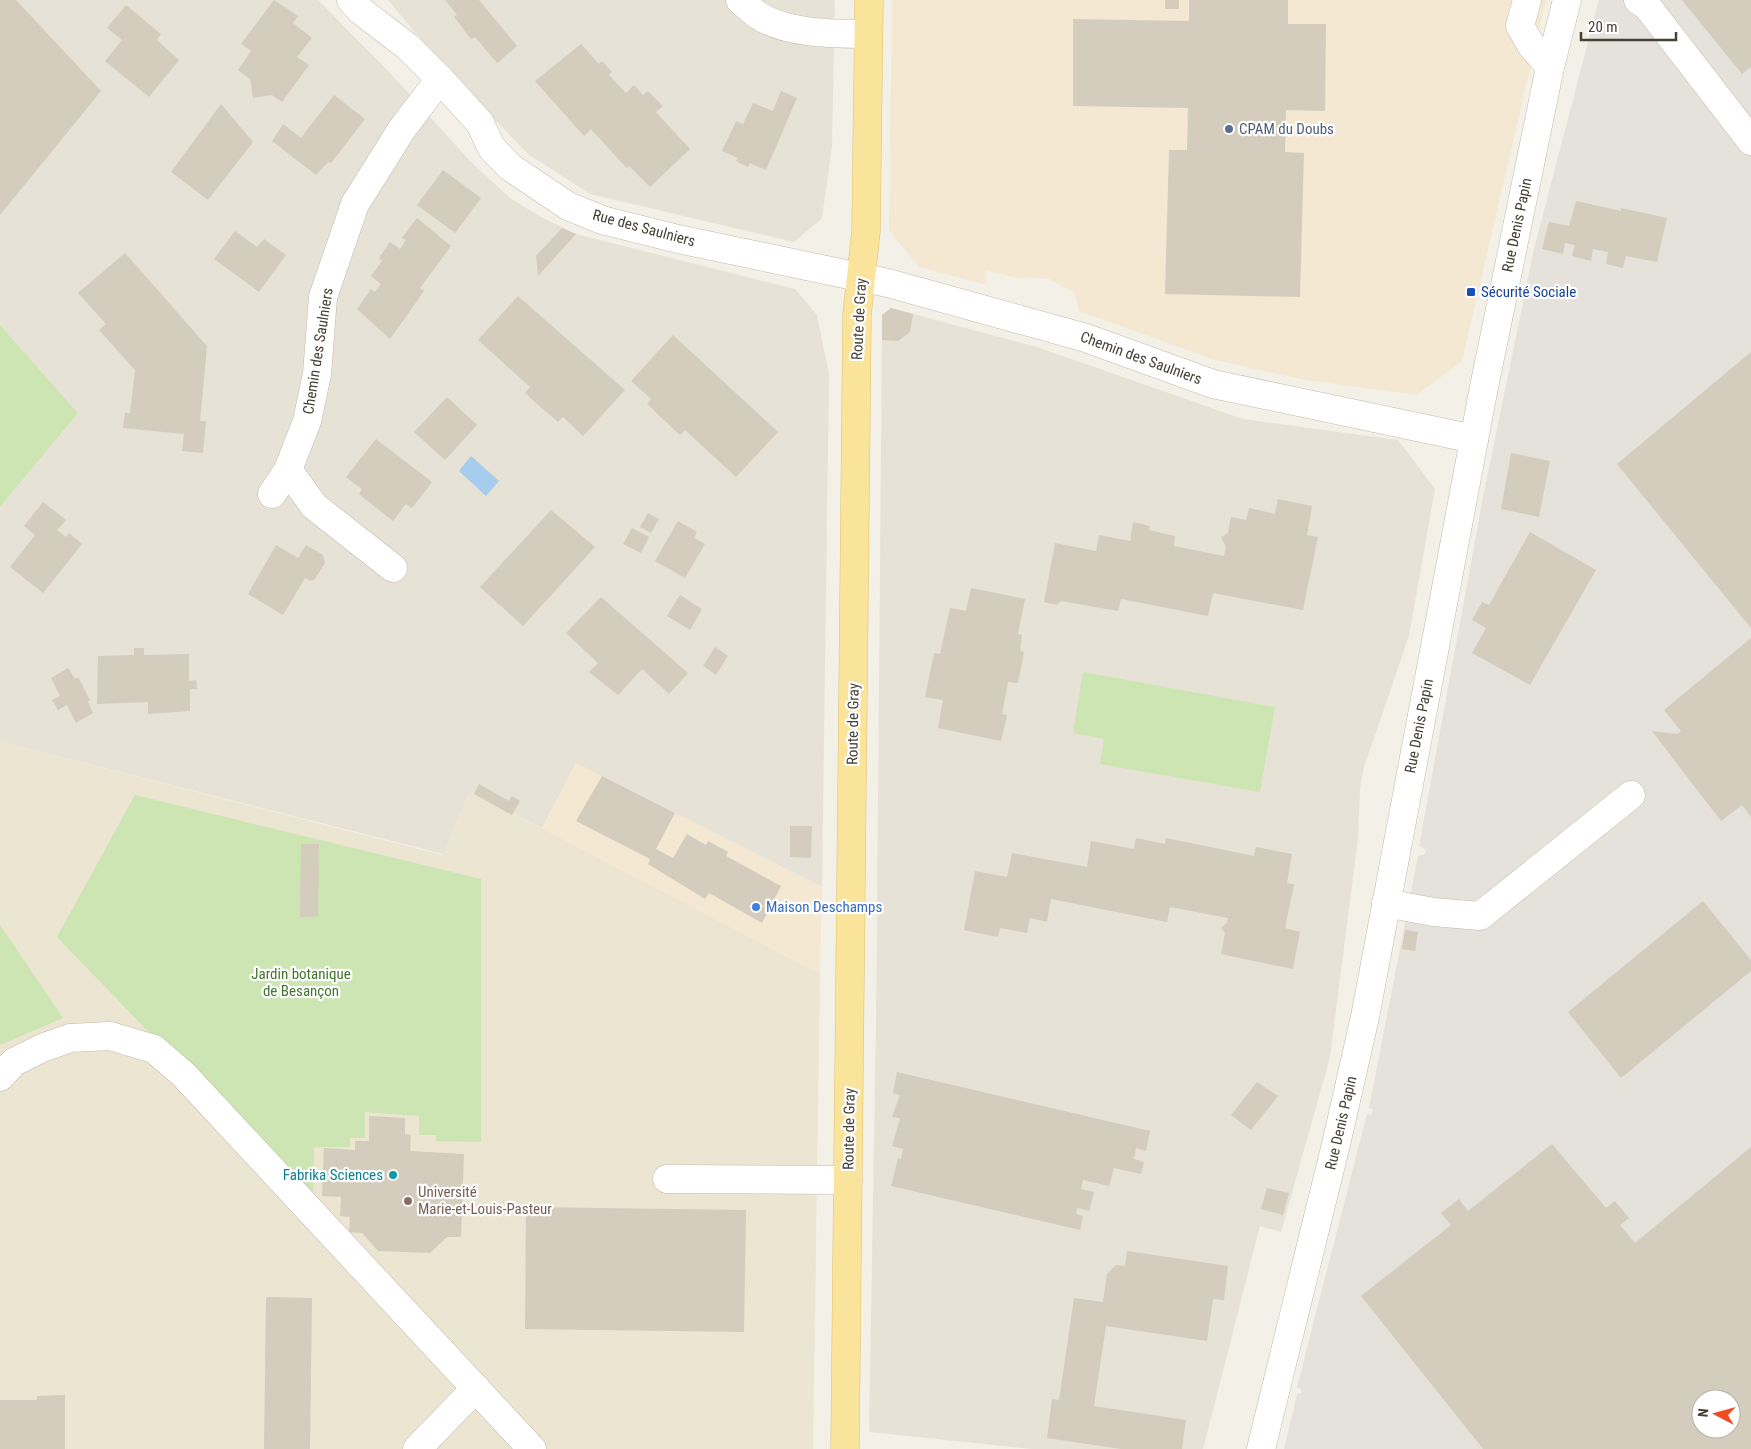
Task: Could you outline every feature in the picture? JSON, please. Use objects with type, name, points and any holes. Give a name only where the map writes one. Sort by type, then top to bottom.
[{"type":"main road","name":"Route de Gray","points":[[845,1449],[857,315],[866,231],[869,0]]},
{"type":"street","name":"Rue des Saulniers","points":[[351,0],[361,11],[408,47],[440,79],[480,123],[491,147],[510,167],[568,206],[602,220],[811,268]]},
{"type":"street","points":[[740,0],[759,16],[792,28],[821,32],[868,34]]},
{"type":"street","points":[[1528,0],[1520,26],[1531,45],[1550,67]]},
{"type":"street","name":"Rue Denis Papin","points":[[1261,1449],[1337,1140],[1365,1017],[1474,439],[1550,67],[1568,0]]},
{"type":"street","points":[[1638,0],[1647,6],[1746,123]]},
{"type":"street","name":"Chemin des Saulniers","points":[[272,494],[288,470],[307,421],[317,374],[323,297],[355,204],[402,128],[440,79]]},
{"type":"street","name":"Chemin des Saulniers","points":[[811,268],[896,285],[1086,338],[1213,384],[1474,439]]},
{"type":"street","points":[[288,470],[314,506],[393,568]]},
{"type":"street","points":[[1386,903],[1433,912],[1480,916],[1631,795]]},
{"type":"street","points":[[0,1077],[14,1062],[70,1038],[110,1036],[154,1049],[183,1074],[532,1449]]},
{"type":"street","points":[[667,1179],[848,1180]]},
{"type":"street","points":[[417,1449],[476,1388]]},
{"type":"shaded area","points":[[0,0],[318,0],[393,76],[470,161],[510,198],[539,216],[576,234],[795,289],[817,315],[829,374],[822,887],[576,763],[542,828],[470,791],[443,854],[10,744],[0,739],[0,507],[78,413],[0,325]]},
{"type":"shaded area","points":[[388,0],[835,0],[832,146],[822,218],[794,242],[590,194],[528,154],[444,67]]},
{"type":"shaded area","points":[[892,0],[1546,0],[1462,361],[1417,395],[1305,380],[1215,360],[1079,311],[1075,293],[1049,279],[1028,277],[1021,279],[985,270],[987,285],[919,267],[889,230]]},
{"type":"shaded area","points":[[1599,0],[1751,0],[1751,1449],[1284,1449],[1297,1394],[1301,1393],[1302,1390],[1297,1387],[1367,1114],[1371,1115],[1373,1109],[1369,1108],[1418,856],[1425,854],[1426,850],[1419,846],[1483,497],[1534,249]]},
{"type":"shaded area","points":[[891,308],[1037,347],[1243,419],[1398,440],[1435,489],[1409,636],[1364,767],[1360,788],[1358,838],[1330,1057],[1281,1232],[1260,1226],[1203,1449],[1032,1449],[869,1432],[876,1028],[882,329]]},
{"type":"shaded area","name":"Université Marie-et-Louis-Pasteur","points":[[0,739],[10,744],[442,855],[470,791],[820,974],[813,1449],[0,1449]]},
{"type":"shaded area","points":[[576,763],[822,887],[820,974],[542,829]]},
{"type":"green space","points":[[0,325],[78,413],[0,507]]},
{"type":"green space","points":[[1083,672],[1275,707],[1260,792],[1100,764],[1104,739],[1073,733]]},
{"type":"green space","name":"Jardin botanique de Besançon","points":[[135,795],[481,879],[481,1142],[436,1141],[436,1135],[419,1135],[419,1116],[365,1112],[365,1138],[350,1138],[350,1147],[314,1147],[313,1202],[57,937]]},
{"type":"green space","points":[[0,925],[63,1018],[0,1045]]},
{"type":"water","points":[[471,456],[499,481],[486,496],[459,471]]},
{"type":"building","points":[[0,0],[16,0],[101,91],[0,215]]},
{"type":"building","points":[[274,0],[298,16],[293,23],[312,38],[297,57],[309,65],[282,102],[272,95],[253,98],[250,79],[238,70],[251,51],[241,44]]},
{"type":"building","points":[[445,0],[479,0],[517,46],[497,63],[475,37],[471,39],[454,17],[457,15]]},
{"type":"building","points":[[1165,0],[1179,0],[1179,9],[1165,9]]},
{"type":"building","points":[[1189,0],[1288,0],[1288,24],[1326,24],[1325,111],[1286,110],[1285,152],[1304,153],[1300,297],[1165,294],[1169,150],[1187,150],[1188,108],[1073,106],[1073,19],[1189,21]]},
{"type":"building","points":[[1682,0],[1751,0],[1751,67],[1742,74]]},
{"type":"building","points":[[126,5],[161,34],[157,40],[179,60],[149,97],[105,61],[122,40],[107,28]]},
{"type":"building","points":[[581,44],[599,64],[602,61],[612,72],[609,75],[626,93],[634,85],[643,95],[648,91],[663,106],[656,112],[690,149],[650,187],[629,166],[627,168],[591,129],[584,136],[535,81]]},
{"type":"building","points":[[781,91],[797,98],[766,170],[750,163],[748,167],[736,161],[738,158],[722,151],[736,121],[743,124],[753,103],[773,111]]},
{"type":"building","points":[[334,95],[365,119],[331,163],[328,162],[316,175],[272,141],[283,124],[301,138]]},
{"type":"building","points":[[221,104],[253,142],[208,200],[171,172]]},
{"type":"building","points":[[443,170],[481,198],[455,233],[417,205]]},
{"type":"building","points":[[1576,201],[1621,211],[1621,208],[1667,218],[1657,262],[1626,256],[1623,268],[1606,264],[1608,252],[1593,249],[1591,261],[1572,256],[1575,245],[1565,243],[1563,254],[1542,249],[1549,222],[1569,226]]},
{"type":"building","points":[[417,218],[451,246],[420,288],[424,291],[390,339],[357,309],[371,289],[375,292],[381,284],[371,276],[382,261],[379,258],[390,242],[400,249],[406,240],[402,238]]},
{"type":"building","points":[[562,228],[576,234],[538,276],[536,256]]},
{"type":"building","points":[[235,231],[257,247],[264,239],[286,255],[259,292],[214,259]]},
{"type":"building","points":[[125,253],[207,346],[200,421],[206,421],[203,453],[182,451],[184,434],[123,428],[125,413],[130,413],[135,370],[99,330],[106,324],[78,293]]},
{"type":"building","points":[[518,296],[625,390],[583,436],[563,417],[558,422],[537,404],[525,393],[530,387],[478,340]]},
{"type":"building","points":[[891,308],[913,314],[910,332],[898,341],[882,340],[882,315]]},
{"type":"building","points":[[673,335],[778,432],[736,477],[685,430],[680,435],[647,404],[651,399],[631,381]]},
{"type":"building","points":[[1751,352],[1751,628],[1617,464]]},
{"type":"building","points":[[447,397],[477,425],[445,460],[414,432]]},
{"type":"building","points":[[376,439],[432,482],[412,508],[406,504],[393,521],[359,494],[362,489],[346,477]]},
{"type":"building","points":[[1511,453],[1550,461],[1539,517],[1501,509]]},
{"type":"building","points":[[1278,499],[1312,506],[1307,535],[1318,537],[1303,610],[1213,593],[1208,616],[1121,599],[1118,611],[1061,601],[1057,605],[1044,602],[1055,543],[1096,551],[1099,535],[1130,541],[1133,522],[1150,526],[1149,530],[1175,536],[1174,546],[1224,556],[1226,547],[1221,537],[1228,533],[1231,517],[1246,520],[1249,508],[1275,514]]},
{"type":"building","points":[[43,502],[66,520],[57,530],[66,537],[69,533],[82,544],[43,593],[10,567],[35,535],[24,526]]},
{"type":"building","points":[[551,510],[595,547],[523,626],[480,587]]},
{"type":"building","points":[[648,513],[659,519],[651,533],[640,527]]},
{"type":"building","points":[[678,521],[697,532],[694,538],[705,544],[685,578],[655,561]]},
{"type":"building","points":[[632,528],[649,537],[641,553],[623,544]]},
{"type":"building","points":[[1530,532],[1596,570],[1530,685],[1472,653],[1486,628],[1472,620],[1482,602],[1489,605]]},
{"type":"building","points":[[276,545],[298,558],[306,545],[323,555],[325,563],[315,579],[310,581],[305,578],[283,615],[248,594]]},
{"type":"building","points":[[971,588],[1025,599],[1018,634],[1022,635],[1020,651],[1024,652],[1018,683],[1008,682],[1002,714],[1007,715],[1001,741],[938,728],[943,700],[925,697],[934,653],[940,654],[950,608],[966,611]]},
{"type":"building","points":[[680,595],[702,609],[690,630],[667,616]]},
{"type":"building","points":[[601,597],[688,673],[669,694],[642,669],[618,695],[589,672],[598,663],[566,633]]},
{"type":"building","points":[[1751,638],[1751,817],[1742,805],[1721,821],[1652,731],[1677,734],[1681,731],[1664,710]]},
{"type":"building","points":[[715,647],[728,656],[716,675],[703,666]]},
{"type":"building","points":[[134,648],[144,648],[144,655],[189,654],[189,681],[196,680],[197,689],[190,689],[190,711],[148,714],[148,702],[97,704],[98,656],[134,655]]},
{"type":"building","points":[[68,668],[75,679],[78,677],[90,700],[88,702],[93,713],[76,723],[67,705],[58,710],[52,700],[60,696],[51,678]]},
{"type":"building","points":[[602,776],[675,813],[656,849],[673,858],[687,834],[706,845],[708,841],[728,852],[726,856],[781,886],[762,923],[709,893],[705,899],[648,864],[650,859],[576,821]]},
{"type":"building","points":[[479,784],[509,801],[512,796],[520,801],[512,815],[474,794]]},
{"type":"building","points":[[790,826],[812,826],[811,858],[790,857]]},
{"type":"building","points":[[1136,838],[1165,844],[1166,838],[1254,856],[1256,847],[1292,854],[1287,883],[1294,884],[1285,928],[1300,932],[1293,969],[1221,954],[1225,933],[1221,928],[1227,923],[1228,918],[1170,907],[1167,922],[1051,899],[1047,922],[1030,918],[1027,933],[1000,928],[998,937],[964,930],[975,871],[1007,877],[1012,853],[1087,867],[1091,841],[1134,849]]},
{"type":"building","points":[[301,844],[319,844],[318,917],[300,917]]},
{"type":"building","points":[[1703,901],[1751,960],[1751,971],[1621,1078],[1568,1012]]},
{"type":"building","points":[[1405,930],[1418,932],[1415,951],[1402,949]]},
{"type":"building","points":[[897,1072],[1150,1131],[1146,1151],[1136,1148],[1134,1159],[1144,1162],[1141,1174],[1114,1168],[1109,1186],[1083,1180],[1081,1189],[1094,1192],[1089,1211],[1077,1208],[1076,1214],[1083,1216],[1080,1230],[891,1186],[898,1158],[901,1159],[903,1149],[892,1146],[900,1118],[892,1117],[900,1095],[893,1093]]},
{"type":"building","points":[[1257,1082],[1278,1096],[1251,1130],[1231,1115]]},
{"type":"building","name":"Fabrika Sciences","points":[[369,1116],[405,1118],[405,1134],[411,1135],[410,1151],[464,1154],[461,1237],[447,1237],[430,1253],[378,1251],[362,1233],[349,1232],[350,1217],[340,1216],[341,1197],[322,1196],[324,1148],[355,1150],[355,1141],[369,1141]]},
{"type":"building","points":[[1552,1144],[1606,1208],[1615,1201],[1629,1218],[1620,1225],[1635,1243],[1751,1147],[1751,1449],[1483,1449],[1361,1296],[1451,1225],[1441,1213],[1459,1199],[1468,1211]]},
{"type":"building","points":[[1267,1188],[1289,1193],[1283,1215],[1261,1209]]},
{"type":"building","points":[[526,1207],[746,1210],[744,1332],[525,1329]]},
{"type":"building","points":[[1127,1251],[1228,1266],[1224,1300],[1213,1299],[1207,1341],[1106,1326],[1094,1406],[1186,1420],[1182,1449],[1121,1449],[1047,1438],[1052,1399],[1059,1400],[1074,1298],[1103,1302],[1107,1274],[1116,1265],[1125,1266]]},
{"type":"building","points":[[266,1297],[312,1298],[310,1449],[264,1449]]},
{"type":"building","points":[[65,1395],[65,1449],[0,1449],[0,1400],[37,1400],[37,1396]]},
{"type":"place","name":"CPAM du Doubs","points":[[1229,129]]},
{"type":"place","name":"Sécurité Sociale","points":[[1471,292]]},
{"type":"place","name":"Maison Deschamps","points":[[756,907]]},
{"type":"place","name":"Fabrika Sciences","points":[[393,1175]]},
{"type":"place","name":"Université Marie-et-Louis-Pasteur","points":[[408,1201]]}]
